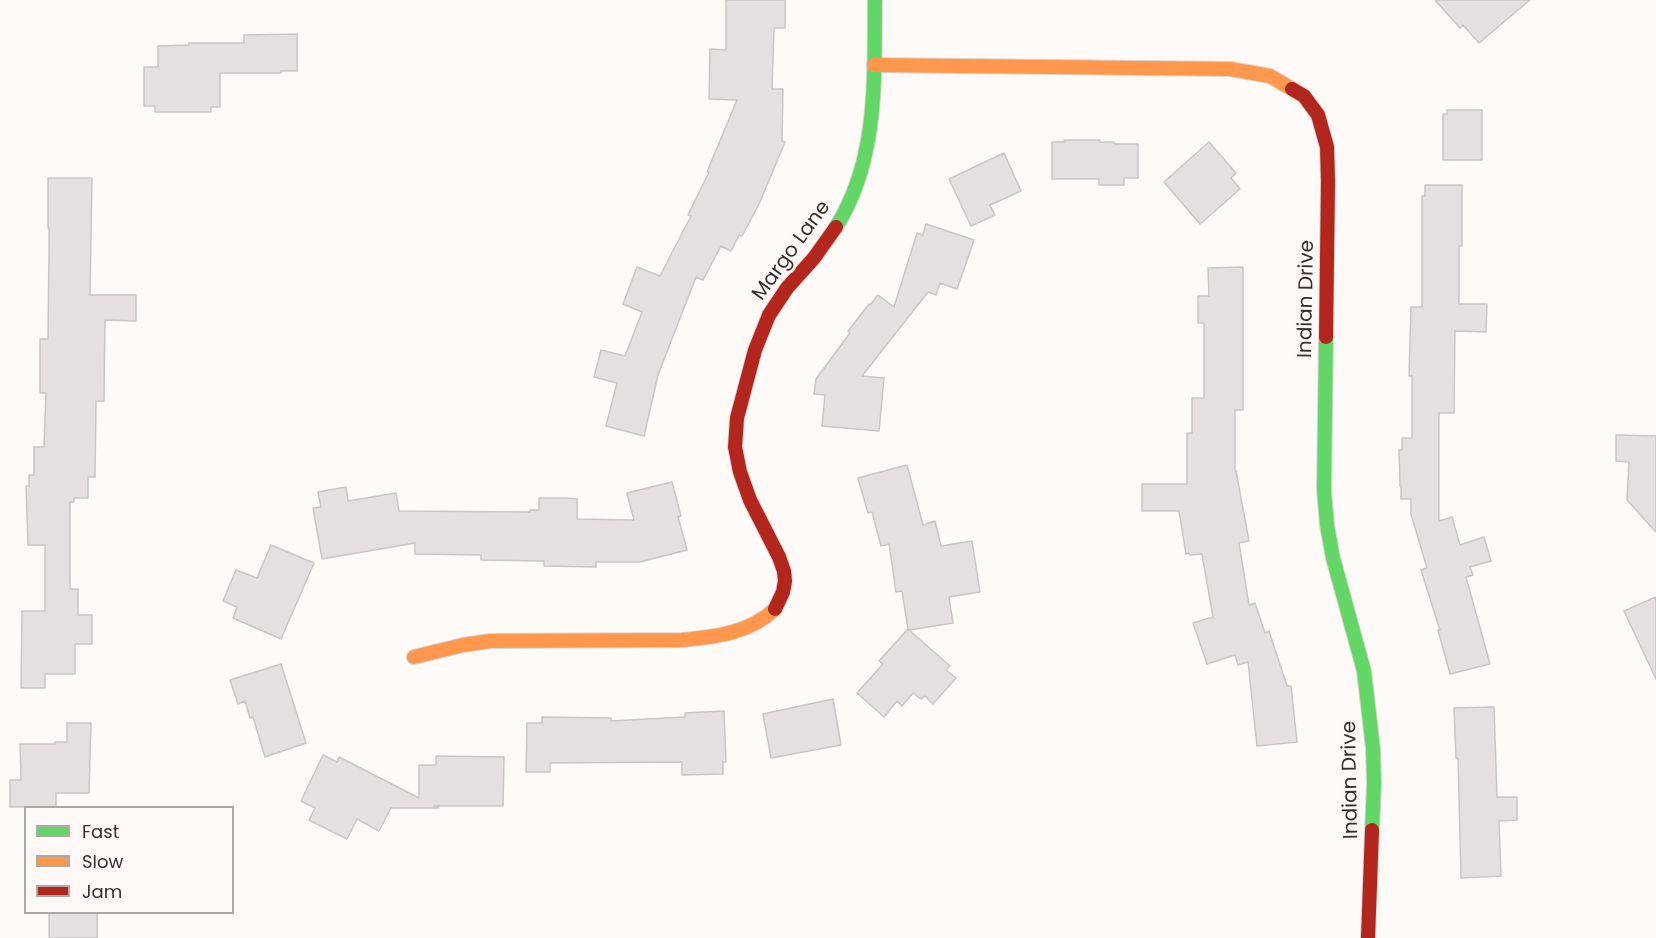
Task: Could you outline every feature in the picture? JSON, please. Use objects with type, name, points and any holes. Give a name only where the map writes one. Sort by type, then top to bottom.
[{"type":"street","name":"Margo Lane","points":[[414,657],[490,641],[709,638],[733,633],[765,618],[775,610],[782,598],[785,585],[784,572],[744,485],[737,463],[735,442],[738,416],[756,348],[769,315],[788,287],[837,226],[861,177],[868,147],[874,65],[875,0]]},
{"type":"street","name":"Indian Drive","points":[[874,65],[1230,69],[1270,76],[1304,96],[1318,115],[1326,147],[1328,181],[1324,490],[1326,525],[1364,671],[1370,714],[1374,784],[1368,938]]},
{"type":"building","points":[[726,0],[785,0],[785,28],[774,28],[772,89],[783,89],[782,141],[785,142],[759,204],[742,236],[739,235],[731,251],[721,246],[703,280],[696,277],[658,375],[644,436],[606,426],[617,383],[594,377],[601,350],[625,356],[642,312],[623,304],[637,267],[660,276],[691,216],[688,215],[709,172],[707,172],[737,100],[709,99],[710,49],[726,50]]},
{"type":"building","points":[[1435,0],[1530,0],[1479,43],[1463,25],[1460,28]]},
{"type":"building","points":[[297,34],[297,71],[220,73],[220,107],[211,107],[211,112],[155,112],[155,106],[144,106],[144,67],[158,67],[158,46],[189,45],[189,43],[244,43],[244,35]]},
{"type":"building","points":[[1447,110],[1482,110],[1482,160],[1443,160],[1443,114],[1447,114]]},
{"type":"building","points":[[1064,140],[1100,140],[1100,142],[1114,142],[1114,144],[1138,144],[1138,178],[1124,178],[1124,185],[1099,185],[1099,179],[1052,179],[1052,142],[1064,142]]},
{"type":"building","points":[[1209,142],[1236,173],[1231,178],[1240,189],[1200,224],[1164,182]]},
{"type":"building","points":[[1004,153],[1021,191],[990,205],[995,215],[971,226],[949,179]]},
{"type":"building","points":[[48,178],[92,178],[90,295],[136,295],[136,321],[105,320],[104,401],[96,401],[95,477],[88,477],[88,498],[74,498],[74,502],[70,502],[70,589],[78,589],[78,615],[92,615],[92,644],[75,644],[75,674],[45,674],[45,688],[21,688],[22,611],[45,611],[45,545],[28,545],[26,486],[29,486],[29,475],[34,475],[34,447],[44,447],[46,393],[40,393],[40,339],[48,339]]},
{"type":"building","points":[[1425,185],[1462,185],[1459,304],[1487,304],[1486,332],[1455,331],[1454,413],[1439,413],[1439,521],[1452,517],[1460,545],[1484,537],[1491,561],[1470,567],[1473,575],[1466,577],[1490,664],[1450,674],[1438,630],[1440,630],[1421,570],[1427,568],[1411,514],[1411,499],[1401,499],[1400,486],[1399,450],[1402,450],[1402,438],[1412,438],[1412,376],[1409,376],[1411,307],[1422,307],[1422,196],[1425,196]]},
{"type":"building","points":[[926,224],[974,240],[957,289],[940,283],[936,295],[928,292],[862,376],[884,378],[879,431],[822,426],[825,395],[814,394],[816,379],[850,333],[848,331],[878,295],[894,307],[917,233],[923,235]]},
{"type":"building","points":[[1243,267],[1243,410],[1235,410],[1235,471],[1249,541],[1239,543],[1249,605],[1255,603],[1265,633],[1269,631],[1287,686],[1291,686],[1297,742],[1257,746],[1248,662],[1238,665],[1235,655],[1207,664],[1193,623],[1213,617],[1202,554],[1186,554],[1179,511],[1142,511],[1142,484],[1187,484],[1187,433],[1192,433],[1192,398],[1204,398],[1204,323],[1198,323],[1198,296],[1209,296],[1208,268]]},
{"type":"building","points":[[1616,435],[1656,436],[1656,532],[1627,500],[1629,462],[1616,461]]},
{"type":"building","points":[[907,465],[923,525],[935,521],[941,546],[972,541],[980,592],[949,597],[953,623],[909,630],[950,666],[946,670],[956,678],[933,704],[925,696],[921,699],[913,693],[902,706],[897,701],[884,717],[857,693],[883,664],[879,661],[908,629],[902,591],[896,592],[889,544],[881,546],[872,512],[868,513],[858,478]]},
{"type":"building","points":[[672,482],[687,550],[640,562],[596,562],[596,567],[544,566],[544,561],[481,560],[481,555],[415,554],[415,543],[322,559],[313,508],[321,507],[318,492],[346,487],[348,501],[396,493],[399,511],[530,512],[530,510],[539,510],[539,498],[566,498],[577,499],[577,519],[634,520],[627,493]]},
{"type":"building","points":[[271,545],[314,563],[281,639],[233,618],[237,607],[223,601],[236,570],[257,578]]},
{"type":"building","points":[[1656,597],[1656,679],[1624,611]]},
{"type":"building","points":[[281,664],[306,743],[265,757],[253,717],[250,718],[245,701],[238,704],[230,680]]},
{"type":"building","points":[[833,699],[841,745],[771,758],[763,714]]},
{"type":"building","points":[[1494,707],[1497,797],[1517,797],[1517,820],[1499,821],[1501,876],[1461,878],[1458,758],[1456,758],[1454,708]]},
{"type":"building","points":[[724,711],[726,762],[723,762],[723,774],[682,775],[682,762],[550,763],[550,772],[526,772],[527,723],[542,723],[542,717],[611,718],[611,721],[685,717],[685,713]]},
{"type":"building","points":[[67,723],[91,723],[89,793],[56,793],[56,806],[10,807],[10,780],[21,780],[20,744],[67,742]]},
{"type":"building","points":[[323,755],[337,762],[339,757],[419,798],[419,765],[436,765],[436,756],[504,757],[503,806],[391,808],[379,831],[357,819],[347,839],[309,820],[315,808],[301,801]]},
{"type":"building","points":[[49,914],[97,914],[97,938],[49,938]]},
{"type":"traffic: fast","points":[[836,227],[850,201],[867,146],[874,88],[875,0]]},
{"type":"traffic: fast","points":[[1326,337],[1324,490],[1327,525],[1333,558],[1364,671],[1373,748],[1372,830]]},
{"type":"traffic: slow","points":[[874,65],[1230,69],[1270,76],[1292,89]]},
{"type":"traffic: slow","points":[[414,657],[490,641],[682,640],[707,637],[743,629],[755,624],[775,609]]},
{"type":"traffic: jam","points":[[1292,89],[1304,96],[1318,115],[1327,147],[1326,337]]},
{"type":"traffic: jam","points":[[775,609],[783,592],[784,571],[750,500],[740,472],[735,447],[737,418],[755,350],[769,315],[787,288],[814,258],[836,227]]},
{"type":"traffic: jam","points":[[1368,938],[1372,830]]}]
